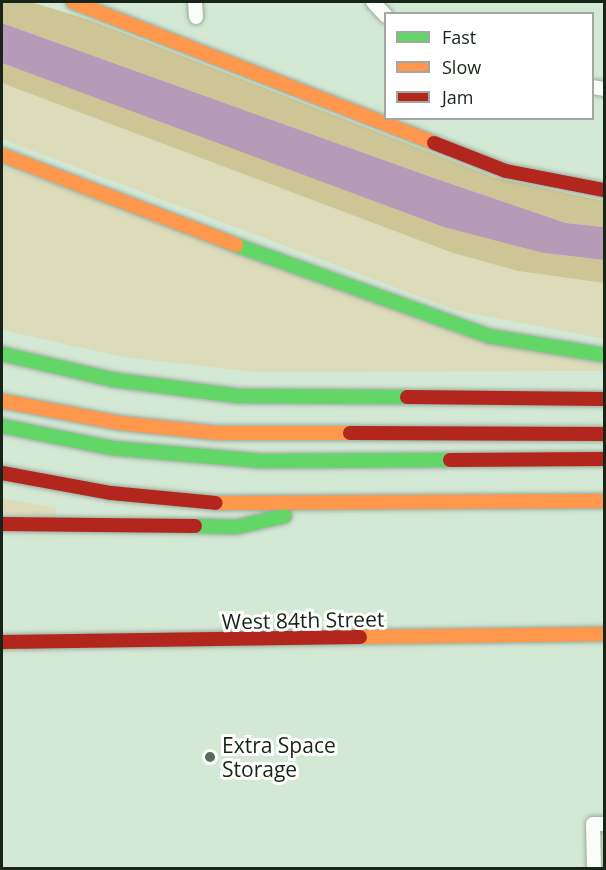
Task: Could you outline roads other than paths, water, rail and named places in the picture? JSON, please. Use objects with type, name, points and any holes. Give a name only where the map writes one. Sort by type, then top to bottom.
[{"type":"main road","points":[[73,2],[103,18],[506,171],[604,190]]},
{"type":"main road","points":[[86,2],[103,18]]},
{"type":"main road","points":[[2,155],[374,298],[489,336],[604,355]]},
{"type":"main road","points":[[2,354],[115,380],[238,396],[604,399]]},
{"type":"main road","points":[[2,401],[119,423],[218,433],[604,434]]},
{"type":"main road","points":[[2,426],[111,447],[260,461],[604,459]]},
{"type":"main road","points":[[2,473],[157,498],[313,509],[604,501]]},
{"type":"main road","points":[[2,524],[236,527],[313,509]]},
{"type":"main road","name":"West 84th Street","points":[[2,642],[604,634]]},
{"type":"street","points":[[195,2],[196,17]]},
{"type":"street","points":[[373,2],[384,14]]},
{"type":"street","points":[[594,868],[593,824],[604,824]]},
{"type":"place","name":"Extra Space Storage","points":[[210,757]]}]
